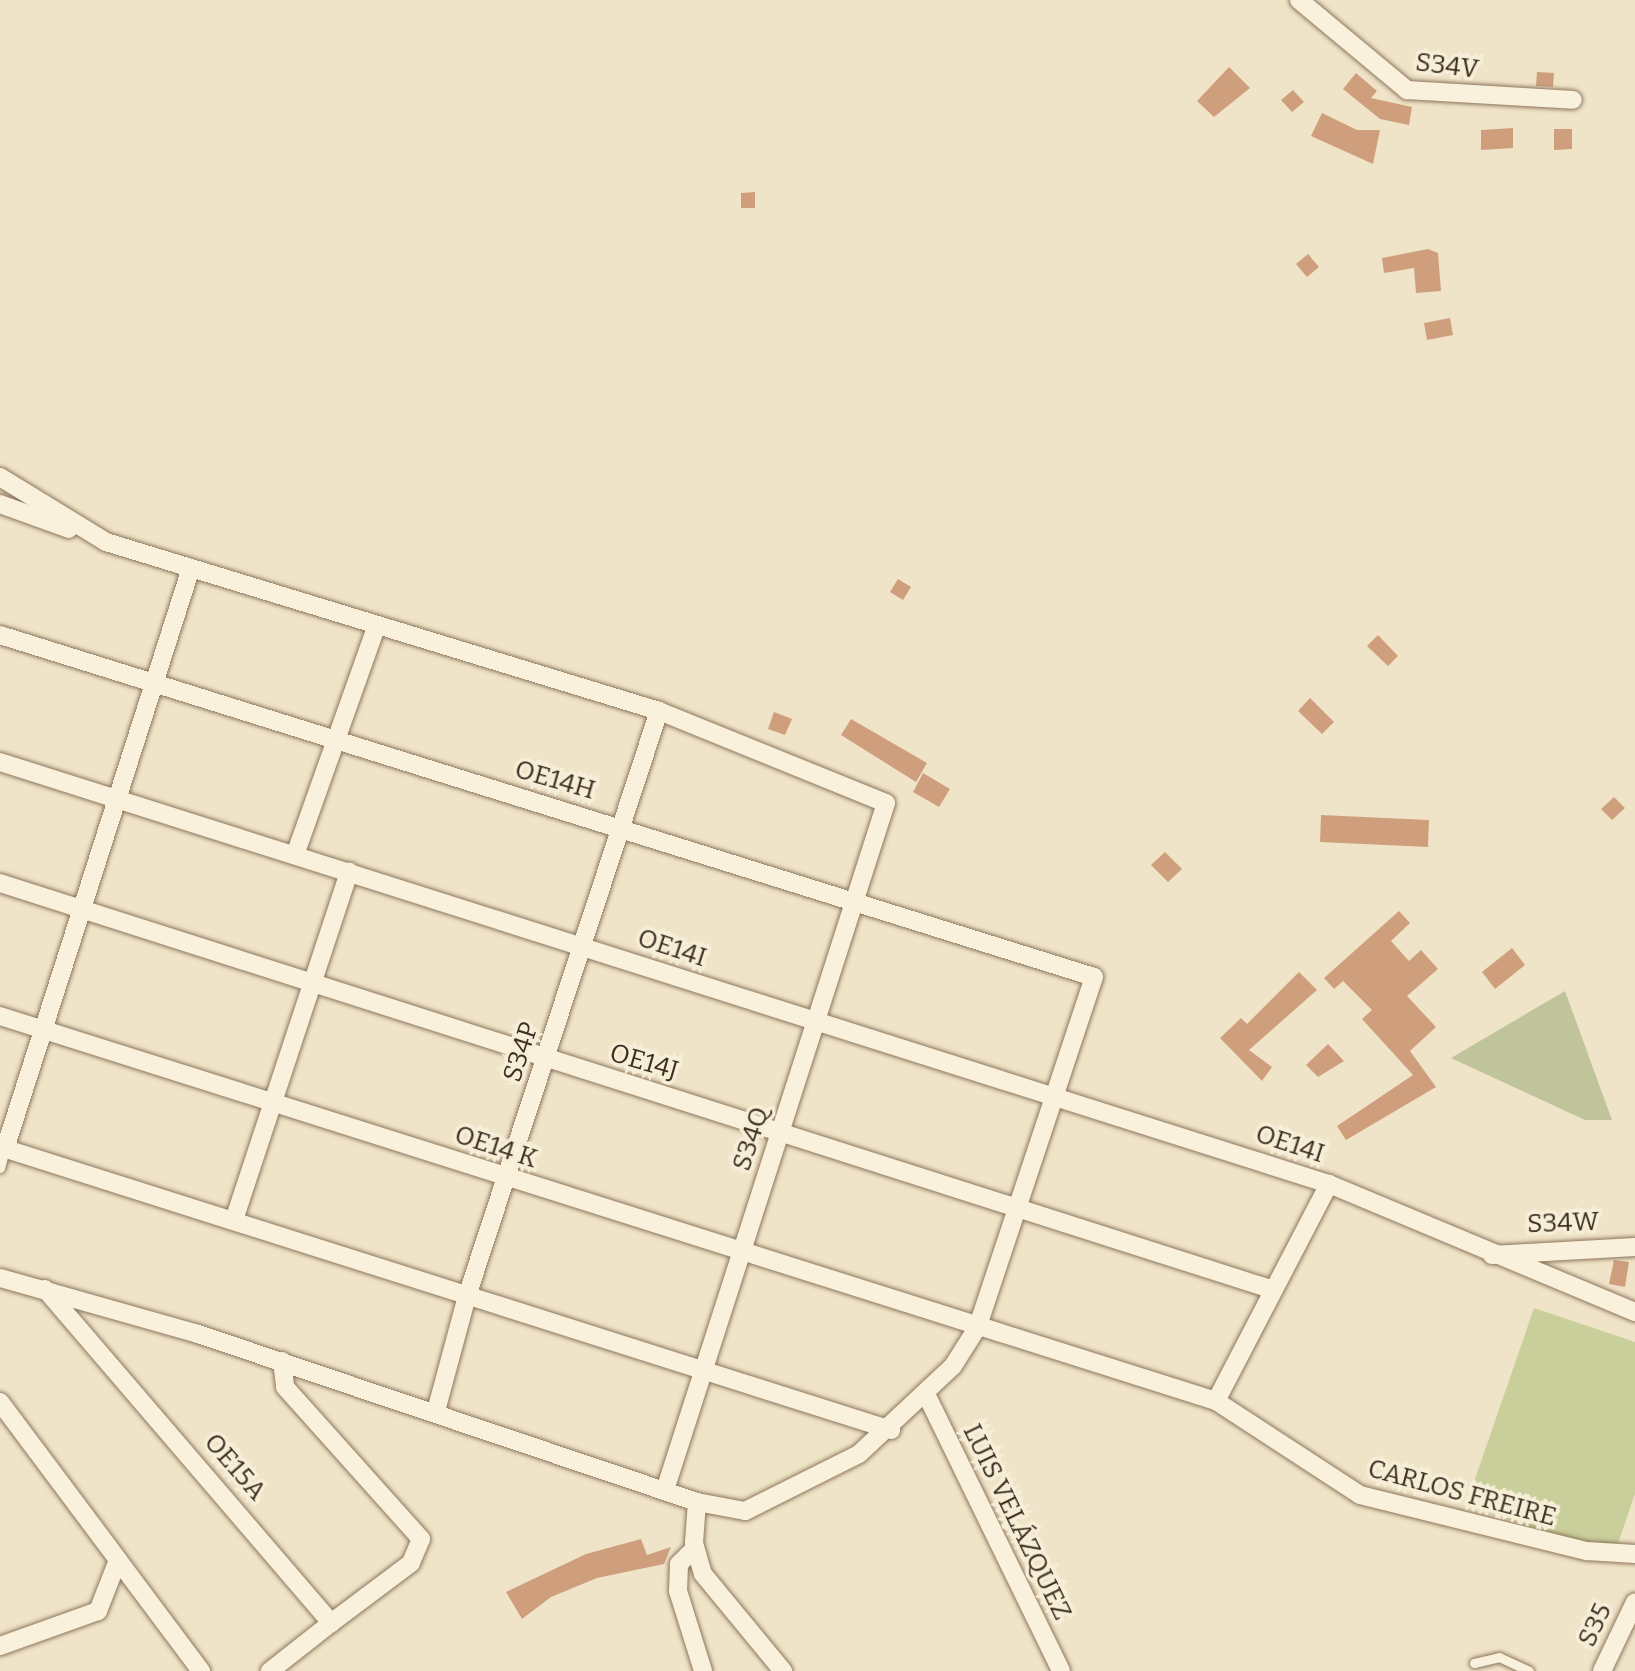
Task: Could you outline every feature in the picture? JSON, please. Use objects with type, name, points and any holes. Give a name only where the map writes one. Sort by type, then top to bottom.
[{"type":"street","name":"S34V","points":[[1299,0],[1407,90],[1573,100]]},
{"type":"street","points":[[0,477],[106,542]]},
{"type":"street","points":[[0,504],[190,571],[659,711]]},
{"type":"street","points":[[190,571],[46,1031],[3,1148],[891,1430]]},
{"type":"street","points":[[295,855],[376,627]]},
{"type":"street","name":"OE14H","points":[[0,635],[333,743],[620,826],[1094,977],[1054,1097]]},
{"type":"street","name":"S34Q","points":[[659,711],[886,803],[665,1490]]},
{"type":"street","name":"S34P","points":[[436,1411],[467,1296],[659,711]]},
{"type":"street","name":"OE14I","points":[[0,762],[1329,1184],[1492,1255],[1635,1312]]},
{"type":"street","points":[[234,1220],[349,872]]},
{"type":"street","name":"OE14J","points":[[0,883],[85,908],[546,1061],[781,1129],[1274,1290]]},
{"type":"street","name":"OE14 K","points":[[0,1016],[977,1328]]},
{"type":"street","points":[[0,1278],[282,1361],[697,1502],[745,1511],[783,1498],[891,1430],[927,1396],[977,1328],[1054,1097]]},
{"type":"street","points":[[1216,1401],[1329,1184]]},
{"type":"street","name":"S34W","points":[[1492,1255],[1635,1247]]},
{"type":"street","name":"OE15A","points":[[45,1289],[331,1623]]},
{"type":"street","name":"CARLOS FREIRE","points":[[977,1328],[1216,1401],[1360,1495],[1587,1551],[1635,1554]]},
{"type":"street","points":[[270,1671],[411,1563],[421,1539],[285,1387],[282,1361]]},
{"type":"street","name":"LUIS VELÁZQUEZ","points":[[927,1396],[1061,1671]]},
{"type":"street","points":[[0,1402],[201,1671]]},
{"type":"street","points":[[697,1502],[695,1548],[703,1574],[783,1671]]},
{"type":"street","points":[[695,1548],[681,1558],[678,1591],[703,1671]]},
{"type":"street","points":[[0,1646],[98,1611],[118,1560]]},
{"type":"street","name":"S35","points":[[1602,1671],[1635,1602]]},
{"type":"lane","points":[[0,1168],[3,1148]]},
{"type":"lane","points":[[1474,1663],[1499,1657],[1529,1671]]},
{"type":"green space","points":[[1565,991],[1612,1120],[1585,1120],[1451,1058]]},
{"type":"green space","points":[[1534,1308],[1635,1342],[1635,1494],[1614,1555],[1466,1505]]},
{"type":"building","points":[[1229,67],[1250,88],[1214,117],[1197,101]]},
{"type":"building","points":[[1537,72],[1554,73],[1553,87],[1536,86]]},
{"type":"building","points":[[1356,73],[1377,91],[1371,98],[1412,107],[1409,125],[1380,119],[1343,89]]},
{"type":"building","points":[[1293,90],[1304,102],[1292,112],[1281,100]]},
{"type":"building","points":[[1322,113],[1357,130],[1380,130],[1373,164],[1311,136]]},
{"type":"building","points":[[1513,128],[1513,148],[1481,150],[1481,130]]},
{"type":"building","points":[[1554,129],[1572,129],[1572,149],[1554,150]]},
{"type":"building","points":[[755,192],[755,208],[741,208],[741,193]]},
{"type":"building","points":[[1428,249],[1438,253],[1441,291],[1416,293],[1414,268],[1384,273],[1382,258]]},
{"type":"building","points":[[1308,254],[1319,267],[1307,277],[1296,264]]},
{"type":"building","points":[[1450,318],[1453,335],[1427,340],[1424,323]]},
{"type":"building","points":[[898,579],[911,587],[903,600],[890,592]]},
{"type":"building","points":[[1378,635],[1398,656],[1388,666],[1367,646]]},
{"type":"building","points":[[1310,698],[1334,722],[1322,734],[1298,711]]},
{"type":"building","points":[[774,712],[792,719],[785,735],[768,729]]},
{"type":"building","points":[[851,719],[927,763],[916,782],[841,735]]},
{"type":"building","points":[[923,773],[950,789],[939,807],[913,792]]},
{"type":"building","points":[[1614,797],[1625,808],[1612,820],[1601,809]]},
{"type":"building","points":[[1321,815],[1429,820],[1428,847],[1320,842]]},
{"type":"building","points":[[1165,852],[1182,869],[1168,882],[1151,865]]},
{"type":"building","points":[[1399,911],[1410,923],[1391,941],[1409,961],[1421,950],[1438,969],[1407,996],[1436,1027],[1410,1051],[1436,1087],[1346,1140],[1337,1126],[1413,1075],[1362,1019],[1372,1010],[1343,981],[1334,989],[1324,978]]},
{"type":"building","points":[[1512,948],[1525,965],[1495,989],[1482,972]]},
{"type":"building","points":[[1299,972],[1317,990],[1249,1050],[1272,1067],[1262,1081],[1220,1038],[1241,1018],[1247,1024]]},
{"type":"building","points":[[1328,1044],[1344,1061],[1318,1077],[1306,1065]]},
{"type":"building","points":[[1614,1260],[1629,1262],[1625,1287],[1609,1284]]},
{"type":"building","points":[[641,1539],[647,1555],[671,1547],[664,1564],[597,1578],[551,1597],[522,1619],[506,1592],[586,1554]]}]
